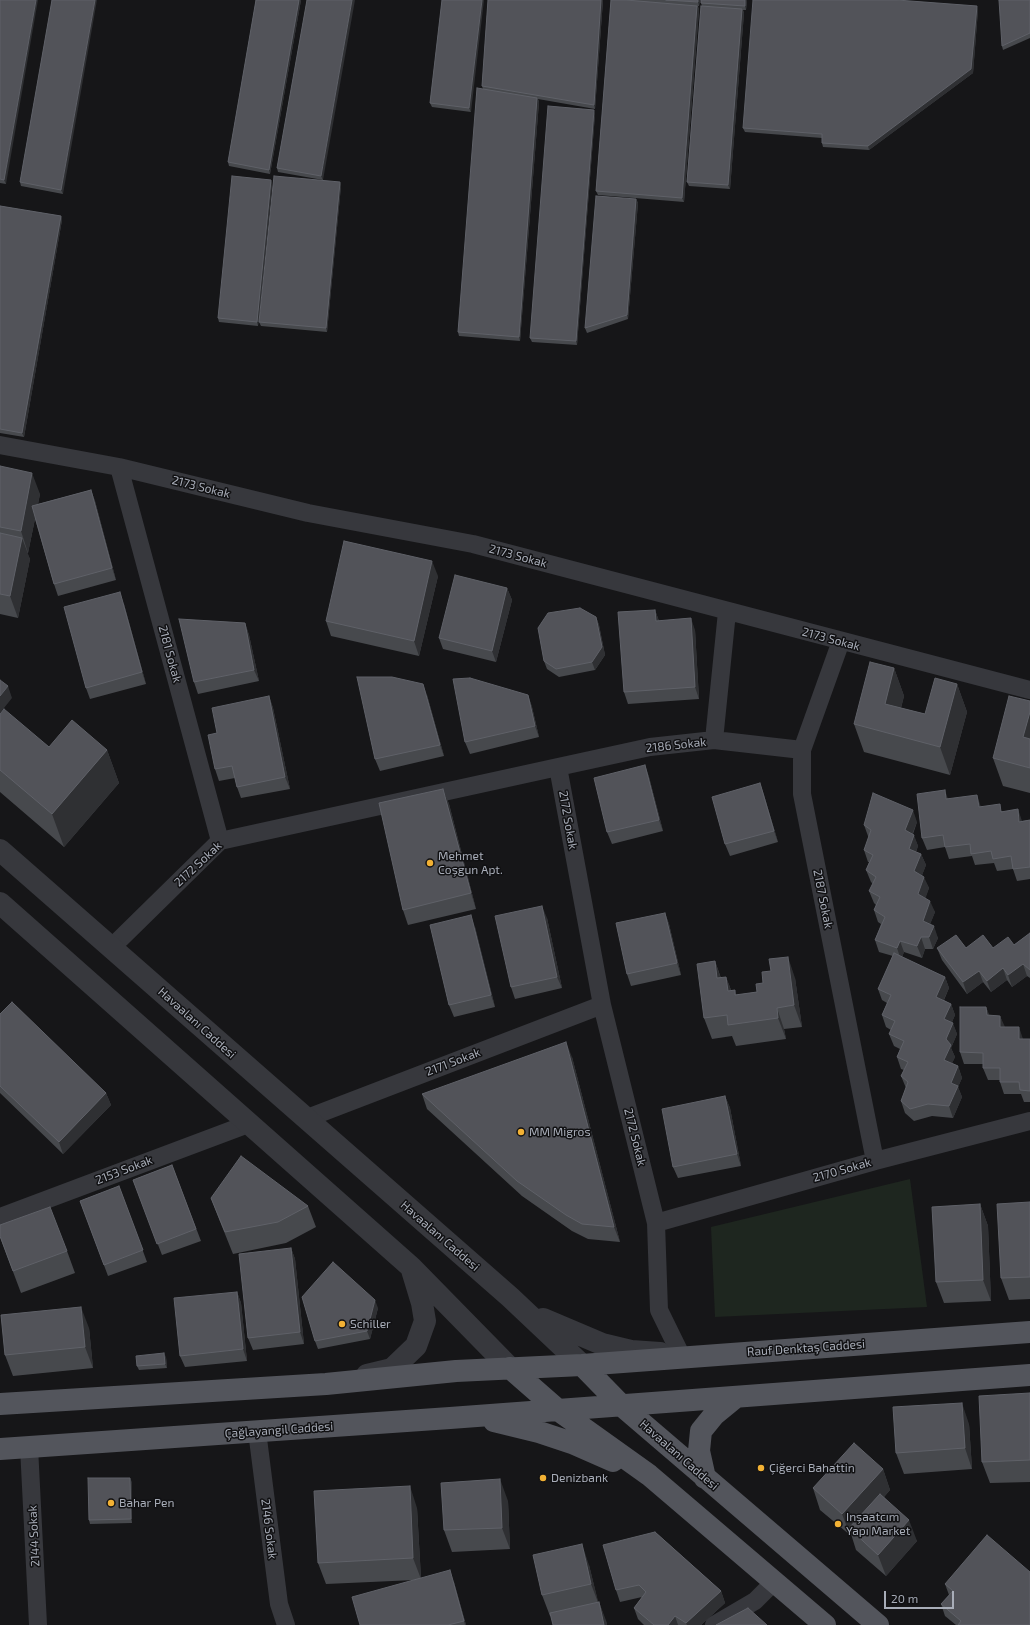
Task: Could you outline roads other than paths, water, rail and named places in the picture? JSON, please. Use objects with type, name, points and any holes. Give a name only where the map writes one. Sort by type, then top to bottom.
[{"type":"main road","name":"Rauf Denktaş Caddesi","points":[[510,1368],[582,1365],[681,1356],[1030,1332]]},
{"type":"main road","name":"Havaalanı Caddesi","points":[[582,1365],[622,1406],[878,1625]]},
{"type":"main road","points":[[0,1404],[326,1384],[456,1371],[510,1368],[558,1410],[648,1474],[825,1625]]},
{"type":"main road","points":[[622,1406],[1030,1375]]},
{"type":"main road","points":[[705,1478],[700,1451],[701,1431],[714,1415],[736,1397]]},
{"type":"main road","name":"Çağlayangil Caddesi","points":[[0,1449],[622,1406]]},
{"type":"main road","points":[[474,1416],[539,1432],[572,1443],[648,1474]]},
{"type":"street","name":"2173 Sokak","points":[[0,445],[119,467],[308,513],[473,544],[727,612],[1030,690]]},
{"type":"street","name":"2181 Sokak","points":[[119,467],[220,840]]},
{"type":"street","name":"2186 Sokak","points":[[558,767],[650,747],[714,740],[727,612]]},
{"type":"street","name":"2187 Sokak","points":[[841,641],[802,750],[802,794],[875,1161]]},
{"type":"street","points":[[714,740],[802,750]]},
{"type":"street","name":"2172 Sokak","points":[[112,948],[220,840],[558,767],[602,1005],[656,1223],[659,1310],[681,1356]]},
{"type":"street","name":"Havaalanı Caddesi","points":[[0,850],[524,1310],[582,1365]]},
{"type":"street","points":[[0,903],[411,1267],[510,1368]]},
{"type":"street","name":"2171 Sokak","points":[[305,1119],[602,1005]]},
{"type":"street","name":"2170 Sokak","points":[[656,1223],[875,1161],[1030,1121]]},
{"type":"street","name":"2153 Sokak","points":[[0,1217],[248,1124]]},
{"type":"street","points":[[326,1384],[392,1369],[416,1346],[425,1321],[422,1303],[411,1267]]},
{"type":"street","points":[[524,1310],[578,1336],[602,1344],[631,1350],[681,1356]]},
{"type":"street","name":"2146 Sokak","points":[[257,1431],[279,1604],[286,1625]]},
{"type":"street","name":"2144 Sokak","points":[[29,1447],[38,1625]]},
{"type":"street","points":[[714,1625],[755,1602],[775,1581]]},
{"type":"place","name":"Mehmet Coşgun Apt.","points":[[430,863]]},
{"type":"place","name":"MM Migros","points":[[521,1132]]},
{"type":"place","name":"Schiller","points":[[342,1324]]},
{"type":"place","name":"Çiğerci Bahattin","points":[[761,1468]]},
{"type":"place","name":"Denizbank","points":[[543,1478]]},
{"type":"place","name":"Bahar Pen","points":[[111,1503]]},
{"type":"place","name":"Inşaatcım Yapı Market","points":[[838,1524]]}]
